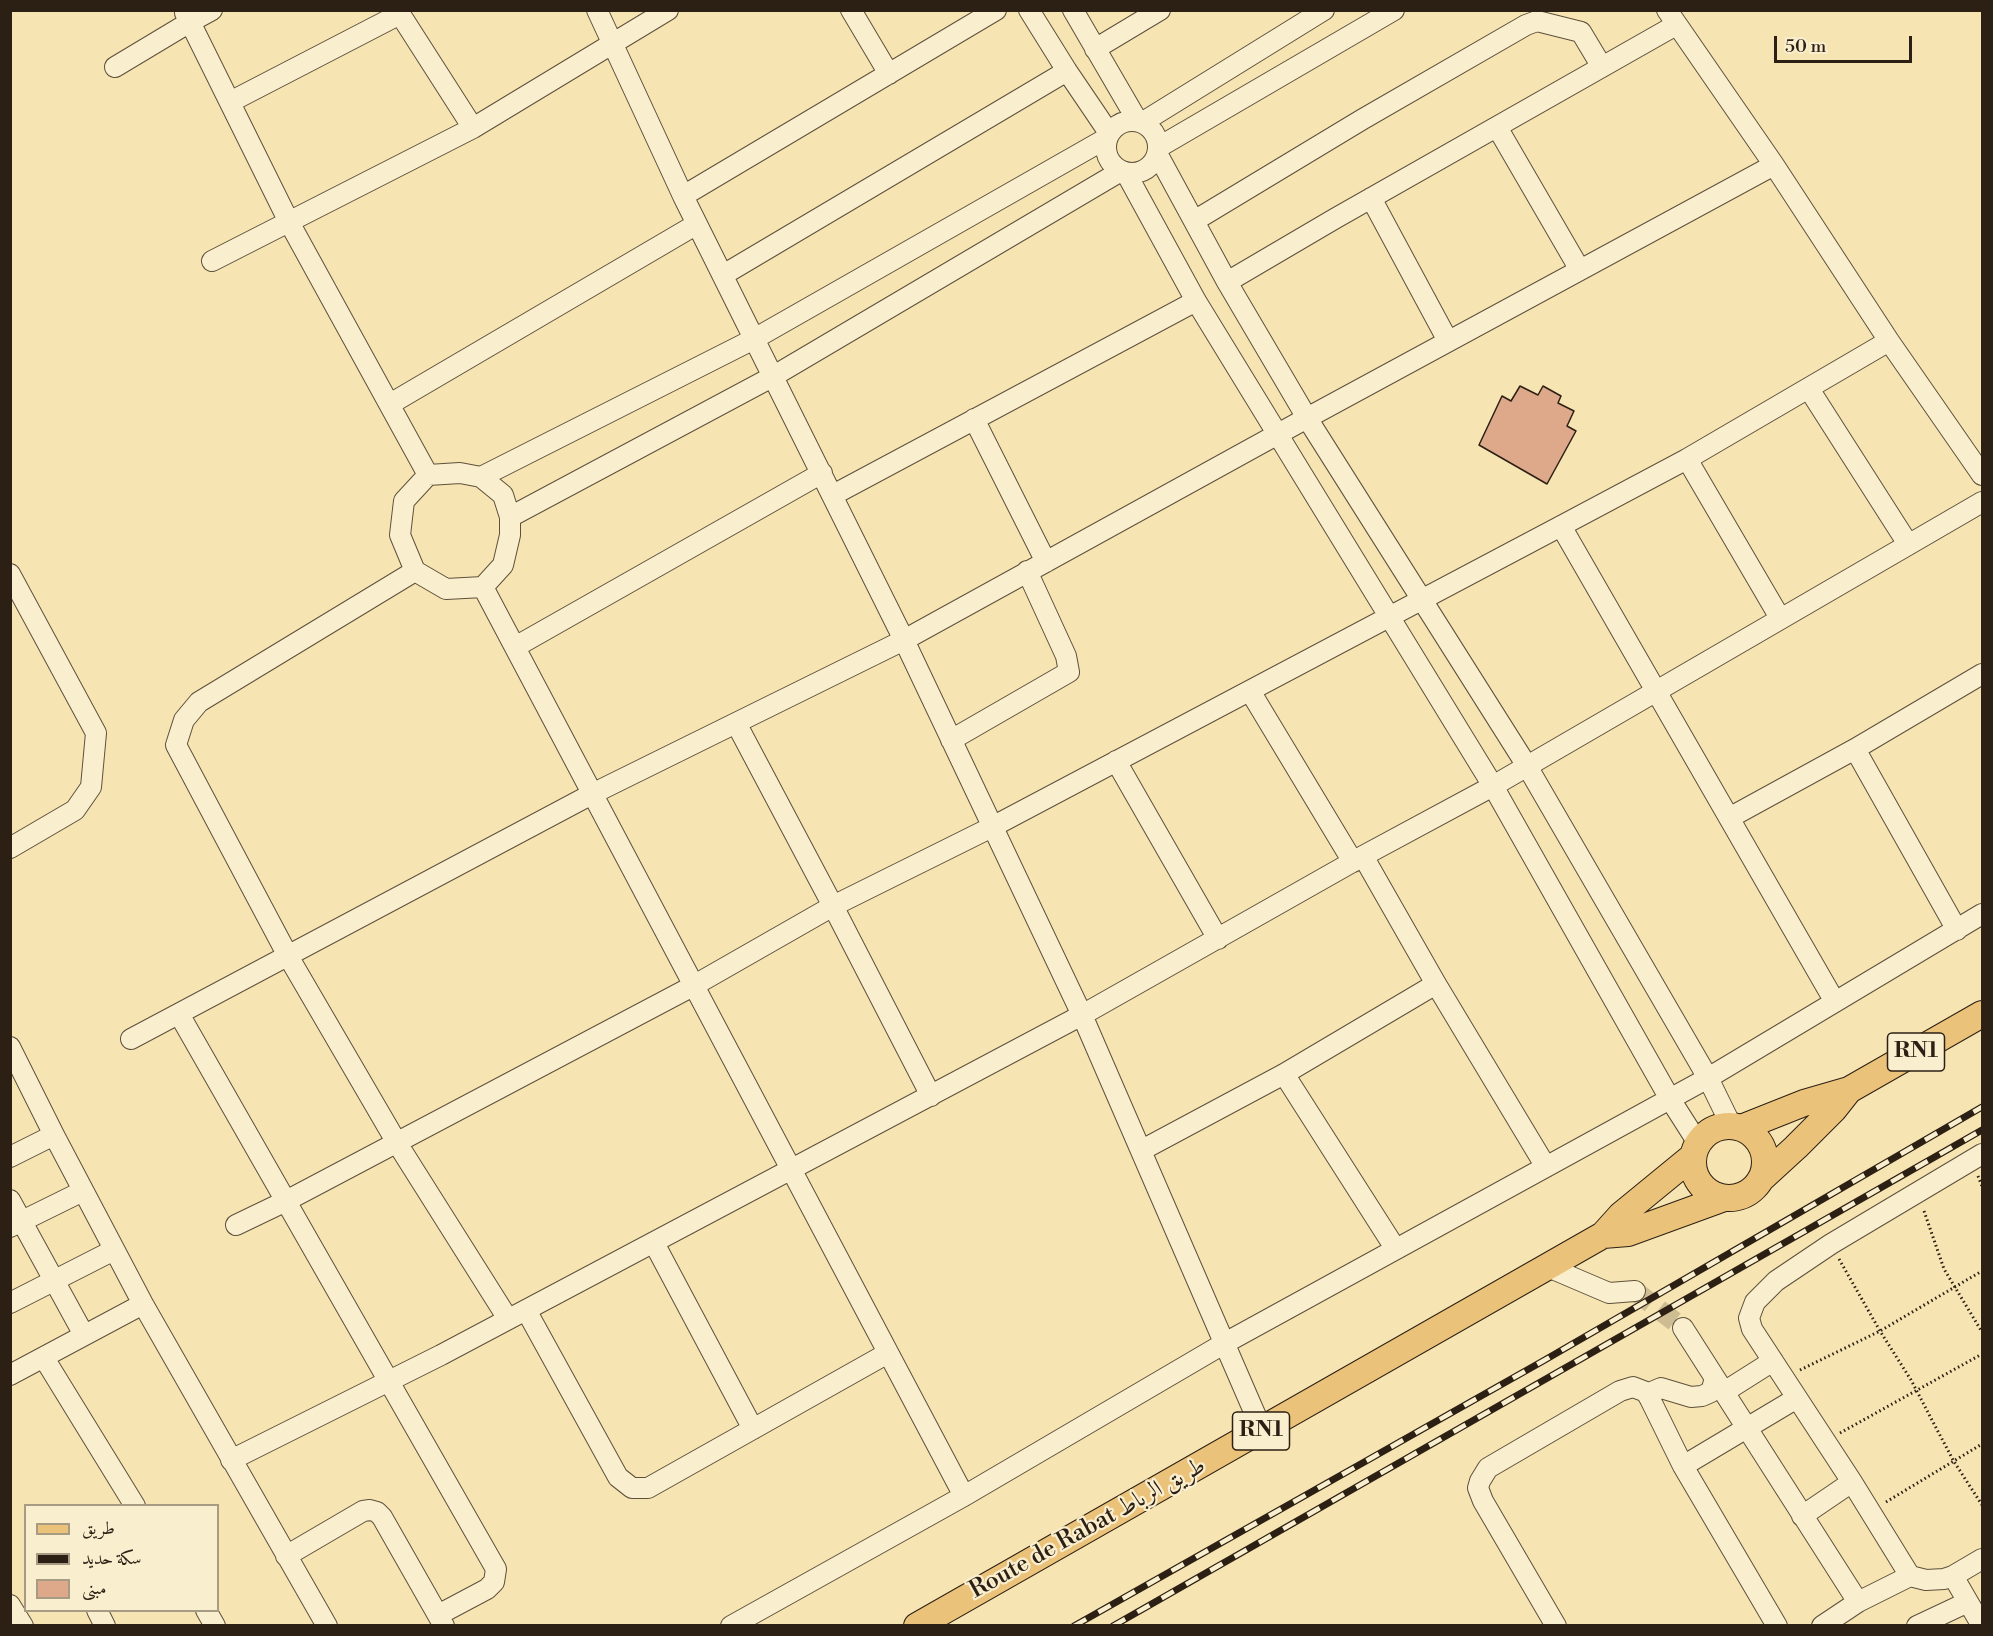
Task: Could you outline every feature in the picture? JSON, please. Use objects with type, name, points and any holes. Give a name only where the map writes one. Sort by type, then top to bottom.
[{"type":"main road","name":"RN1","points":[[1696,1149],[1708,1132],[1722,1127],[1737,1128],[1804,1103],[1849,1090],[1983,1014]]},
{"type":"main road","name":"RN1","points":[[1724,1198],[1735,1198],[1754,1188],[1849,1090]]},
{"type":"main road","points":[[1737,1128],[1750,1133],[1763,1149],[1765,1160],[1760,1180]]},
{"type":"main road","points":[[1696,1149],[1693,1167],[1696,1178],[1703,1188],[1724,1198]]},
{"type":"main road","name":"Route de Rabat طريق الرباط","points":[[917,1626],[1604,1235],[1622,1215],[1696,1149]]},
{"type":"main road","name":"Route de Rabat طريق الرباط","points":[[1604,1235],[1628,1233],[1724,1198]]},
{"type":"street","points":[[115,67],[187,16],[212,10]]},
{"type":"street","points":[[597,10],[683,195],[904,640],[1082,1015],[1262,1430]]},
{"type":"street","points":[[212,261],[473,128],[668,10]]},
{"type":"street","points":[[851,10],[889,74]]},
{"type":"street","points":[[683,195],[996,10]]},
{"type":"street","points":[[1029,10],[1108,135],[1106,150],[1111,162],[1124,172],[1196,301],[1277,436],[1493,786],[1696,1149]]},
{"type":"street","points":[[1073,10],[1140,121],[1155,132],[1159,151],[1227,282],[1307,418],[1527,766],[1737,1128]]},
{"type":"street","points":[[1095,49],[1160,10]]},
{"type":"street","points":[[481,477],[753,339],[1108,135],[1116,125],[1126,120],[1140,121],[1324,10]]},
{"type":"street","points":[[510,517],[772,377],[1124,172],[1136,173],[1146,170],[1153,164],[1159,151],[1394,10]]},
{"type":"street","points":[[230,102],[400,14],[473,128]]},
{"type":"street","points":[[187,16],[289,222],[429,475]]},
{"type":"street","points":[[1227,282],[1602,67],[1672,18],[1774,165],[1889,341],[1983,475]]},
{"type":"street","points":[[1194,220],[1526,25],[1537,21],[1581,32],[1602,67]]},
{"type":"street","points":[[723,275],[1066,71]]},
{"type":"street","points":[[1497,127],[1580,270]]},
{"type":"street","points":[[130,1039],[592,794],[904,640],[1774,165]]},
{"type":"street","points":[[1371,198],[1448,341]]},
{"type":"street","points":[[390,404],[698,224]]},
{"type":"street","points":[[833,495],[1196,301]]},
{"type":"street","points":[[236,1226],[693,986],[833,906],[992,827],[1250,692],[1687,459],[1889,341]]},
{"type":"street","points":[[1809,389],[1908,544]]},
{"type":"street","points":[[974,419],[1046,562]]},
{"type":"street","points":[[1687,459],[1780,618]]},
{"type":"street","points":[[460,473],[481,477],[503,495],[510,517],[510,535],[503,565],[483,587],[446,589],[416,571],[400,535],[404,501],[429,475],[460,473]]},
{"type":"street","points":[[514,647],[822,473]]},
{"type":"street","points":[[231,1460],[517,1315],[1082,1015],[1358,859],[1493,786],[1983,502]]},
{"type":"street","points":[[1561,526],[1835,1002]]},
{"type":"street","points":[[416,571],[199,702],[184,720],[176,745],[288,956],[397,1143],[517,1315],[618,1477],[632,1488],[648,1488],[888,1353]]},
{"type":"street","points":[[951,740],[1069,672],[1066,656],[1027,571]]},
{"type":"street","points":[[10,574],[96,733],[92,787],[75,810],[10,848]]},
{"type":"street","points":[[483,587],[964,1496]]},
{"type":"street","points":[[1729,818],[1981,679]]},
{"type":"street","points":[[1250,692],[1436,984],[1546,1167]]},
{"type":"street","points":[[736,723],[931,1096]]},
{"type":"street","points":[[1855,749],[1957,930]]},
{"type":"street","points":[[1116,762],[1218,939]]},
{"type":"street","points":[[731,1626],[964,1496],[1225,1342],[1708,1078],[1983,914]]},
{"type":"street","points":[[1142,1150],[1284,1074],[1436,984]]},
{"type":"street","points":[[179,1014],[496,1569],[494,1582],[487,1589],[441,1620],[377,1512],[363,1511],[286,1556]]},
{"type":"street","points":[[10,1047],[142,1304],[327,1626]]},
{"type":"street","points":[[1284,1074],[1395,1248]]},
{"type":"street","points":[[10,1157],[54,1135]]},
{"type":"street","points":[[1910,1576],[1826,1441],[1752,1329],[1749,1318],[1751,1310],[1762,1293],[1776,1281],[1831,1244],[1983,1154]]},
{"type":"street","points":[[16,1224],[83,1191]]},
{"type":"street","points":[[10,1200],[16,1224],[54,1280],[84,1335]]},
{"type":"street","points":[[654,1243],[753,1429]]},
{"type":"street","points":[[10,1303],[114,1250]]},
{"type":"street","points":[[1548,1267],[1609,1293],[1635,1292]]},
{"type":"street","points":[[10,1375],[142,1304]]},
{"type":"street","points":[[1683,1328],[1858,1602]]},
{"type":"street","points":[[44,1358],[134,1504]]},
{"type":"street","points":[[1647,1394],[1661,1388],[1691,1397],[1702,1396],[1719,1385],[1773,1361]]},
{"type":"street","points":[[1556,1626],[1483,1501],[1478,1488],[1480,1481],[1488,1468],[1620,1391],[1633,1387],[1640,1388],[1647,1394],[1683,1466],[1777,1626]]},
{"type":"street","points":[[1683,1466],[1797,1398]]},
{"type":"street","points":[[1802,1516],[1852,1482]]},
{"type":"street","points":[[1822,1626],[1858,1602],[1910,1576],[1935,1580],[1953,1576],[1983,1559]]},
{"type":"street","points":[[1953,1576],[1982,1626]]},
{"type":"street","points":[[1917,1626],[1968,1602]]},
{"type":"street","points":[[10,1605],[23,1626]]},
{"type":"street","points":[[98,1612],[105,1626]]},
{"type":"street","points":[[207,1612],[215,1626]]},
{"type":"path","points":[[1917,1192],[1944,1269],[1983,1332]]},
{"type":"path","points":[[1831,1244],[1880,1331],[1918,1391],[1953,1460],[1983,1505]]},
{"type":"path","points":[[1784,1378],[1880,1331],[1983,1271]]},
{"type":"path","points":[[1826,1441],[1983,1354]]},
{"type":"path","points":[[1870,1511],[1983,1444]]},
{"type":"building","points":[[1520,386],[1538,395],[1543,386],[1561,396],[1558,403],[1574,411],[1567,426],[1576,431],[1547,484],[1479,445],[1502,396],[1511,401]]},
{"type":"tunnel","points":[[1635,1291],[1683,1328]]},
{"type":"railway","points":[[1074,1626],[1543,1361],[1982,1107]]},
{"type":"railway","points":[[1113,1626],[1982,1130]]}]
